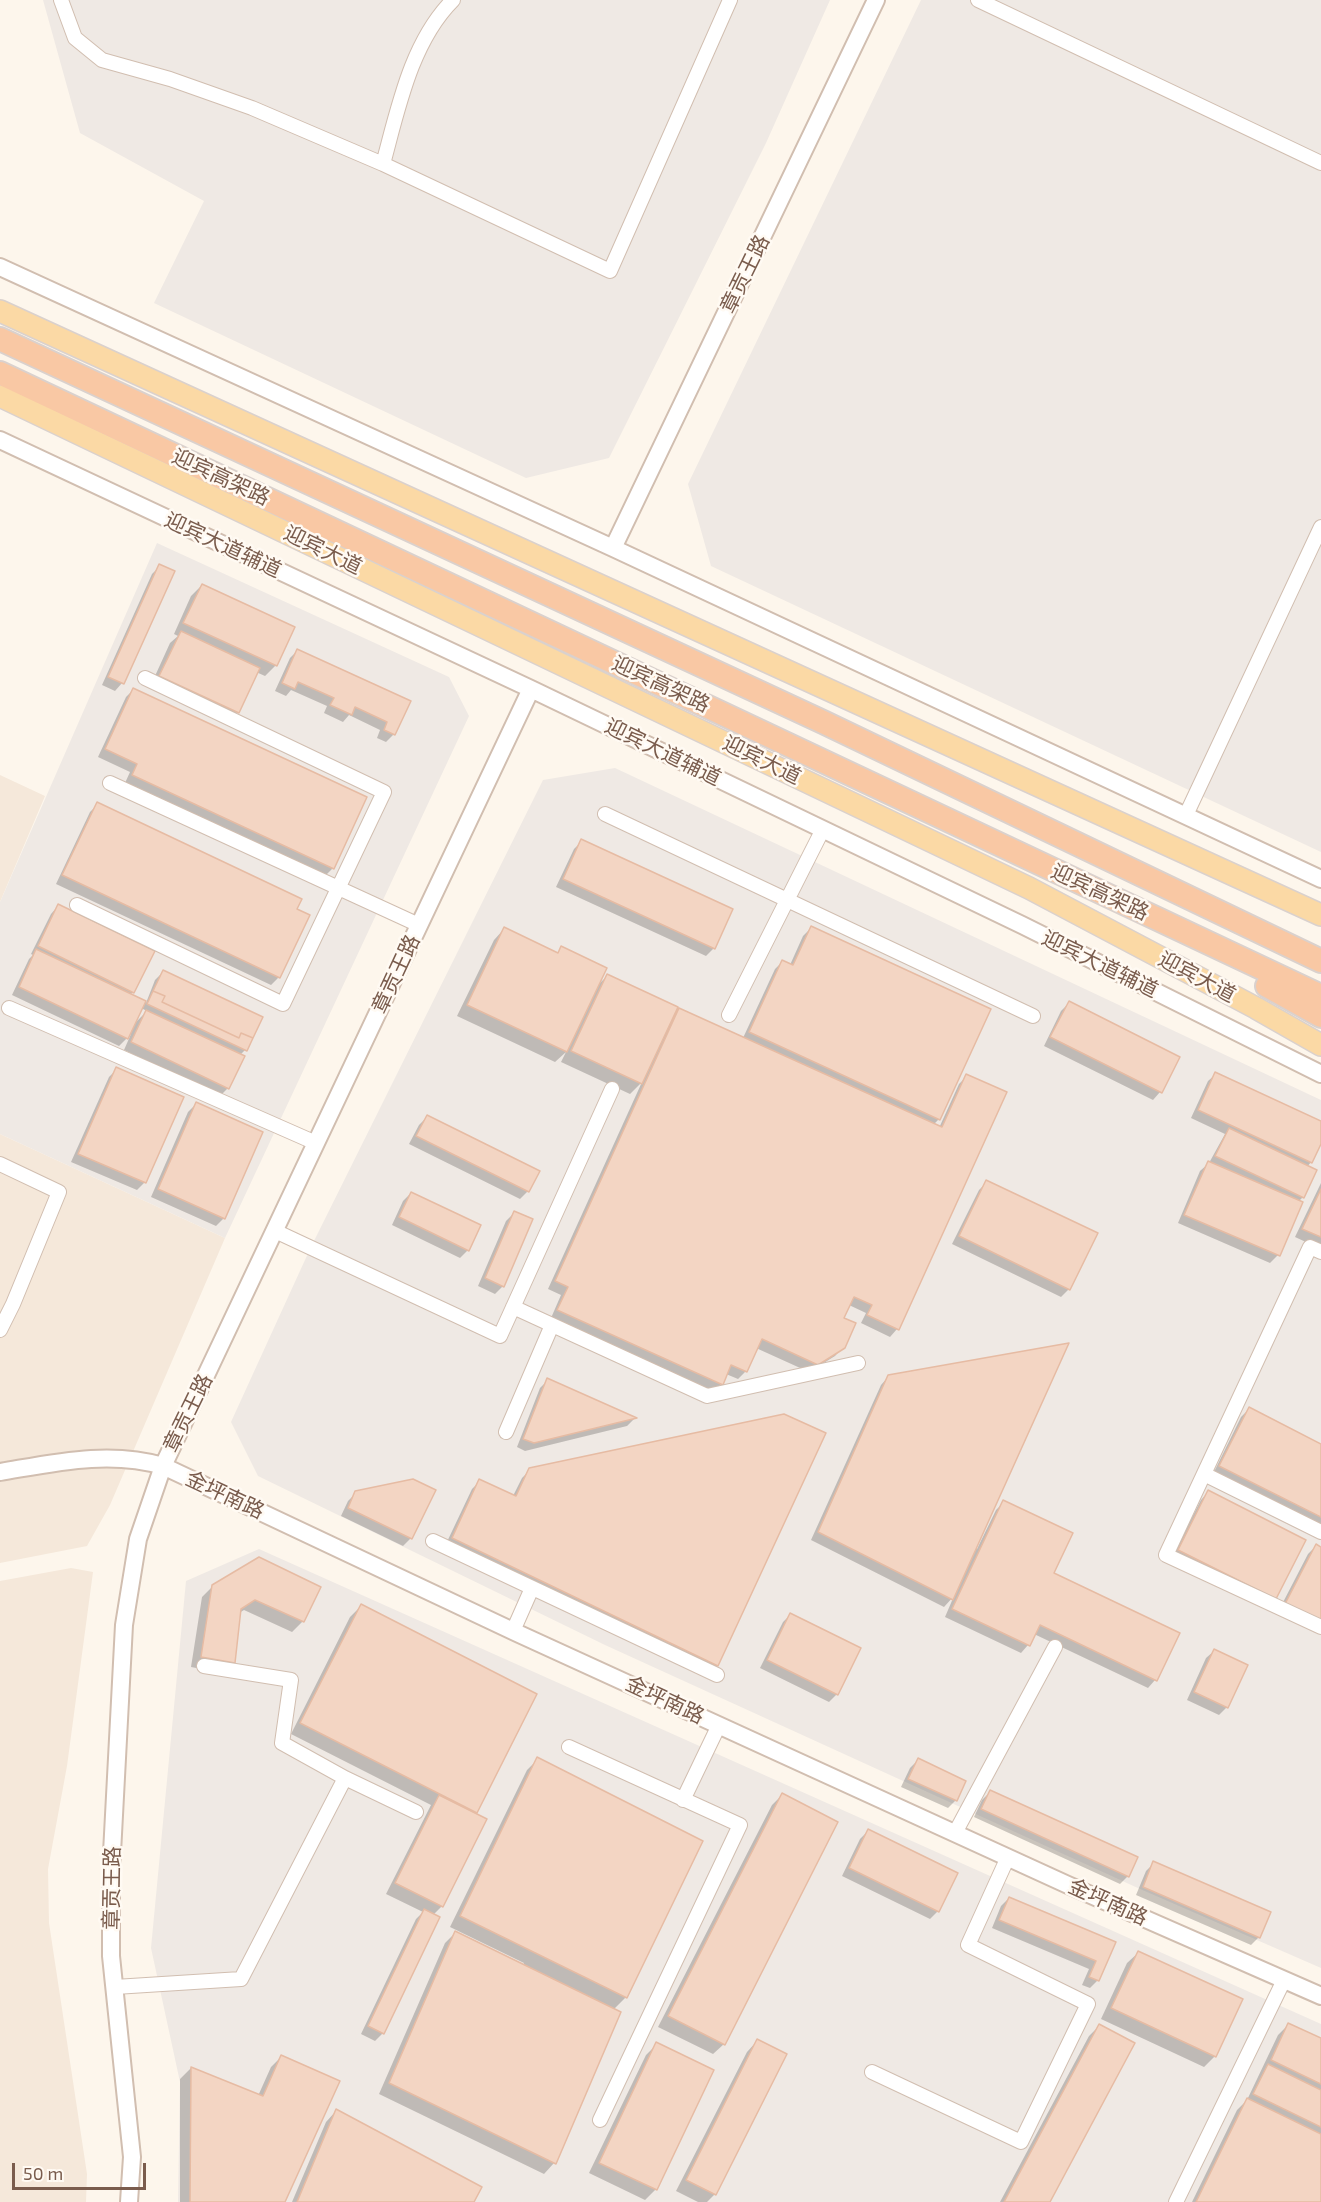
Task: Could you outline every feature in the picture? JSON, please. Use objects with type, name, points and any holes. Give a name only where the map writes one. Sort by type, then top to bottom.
[{"type":"highway","name":"迎宾高架路","points":[[0,339],[780,702],[1062,835],[1321,961]]},
{"type":"highway","name":"迎宾高架路","points":[[0,373],[1321,996]]},
{"type":"highway","points":[[1062,835],[1321,945]]},
{"type":"highway","points":[[1049,868],[1321,1016]]},
{"type":"main road","points":[[0,311],[1321,915]]},
{"type":"main road","name":"迎宾大道","points":[[0,396],[1029,888],[1256,1008],[1321,1045]]},
{"type":"street","points":[[61,0],[75,38],[102,60],[170,79],[252,108],[383,164],[610,271],[730,0]]},
{"type":"street","points":[[383,164],[415,59],[441,12],[453,0]]},
{"type":"street","name":"章贡王路","points":[[613,548],[876,0]]},
{"type":"street","points":[[978,0],[1321,163]]},
{"type":"street","points":[[0,267],[613,548],[1321,879]]},
{"type":"street","name":"迎宾大道辅道","points":[[0,440],[823,829],[1321,1074]]},
{"type":"street","points":[[1186,815],[1321,527]]},
{"type":"street","points":[[77,906],[284,1004],[384,792],[145,678]]},
{"type":"street","name":"章贡王路","points":[[129,2202],[132,2157],[111,1956],[111,1872],[124,1625],[138,1539],[163,1466],[531,689]]},
{"type":"street","points":[[110,783],[419,925]]},
{"type":"street","points":[[605,814],[1032,1016]]},
{"type":"street","points":[[729,1015],[823,829]]},
{"type":"street","points":[[9,1008],[316,1143]]},
{"type":"street","points":[[275,1231],[500,1336],[612,1089]]},
{"type":"street","points":[[0,1164],[59,1192],[0,1330]]},
{"type":"street","points":[[1321,1252],[1310,1247],[1166,1555],[1321,1627]]},
{"type":"street","points":[[513,1307],[707,1396],[858,1363]]},
{"type":"street","points":[[506,1432],[552,1325]]},
{"type":"street","name":"金坪南路","points":[[0,1472],[82,1458],[142,1460],[163,1466],[513,1631],[1008,1857],[1321,1996]]},
{"type":"street","points":[[1204,1474],[1321,1532]]},
{"type":"street","points":[[433,1541],[717,1675]]},
{"type":"street","points":[[513,1631],[532,1588]]},
{"type":"street","points":[[955,1833],[1055,1647]]},
{"type":"street","points":[[204,1666],[291,1680],[282,1743],[345,1778],[416,1812]]},
{"type":"street","points":[[683,1800],[719,1725]]},
{"type":"street","points":[[569,1747],[740,1825],[600,2120]]},
{"type":"street","points":[[115,1987],[242,1979],[345,1778]]},
{"type":"street","points":[[872,2072],[1022,2142],[1088,2004],[968,1945],[1008,1857]]},
{"type":"street","points":[[1176,2202],[1284,1980]]},
{"type":"shaded area","points":[[43,0],[830,0],[766,143],[609,458],[526,478],[154,303],[204,201],[80,133]]},
{"type":"shaded area","points":[[921,0],[1321,0],[1321,852],[711,566],[688,484]]},
{"type":"shaded area","points":[[157,543],[449,677],[469,716],[225,1238],[0,1134],[0,902]]},
{"type":"shaded area","points":[[615,768],[1321,1100],[1321,1968],[1140,1889],[605,1645],[258,1476],[231,1422],[310,1249],[543,780]]},
{"type":"shaded area","points":[[0,775],[45,796],[0,902]]},
{"type":"shaded area","points":[[0,1134],[225,1238],[110,1505],[87,1546],[0,1563]]},
{"type":"shaded area","points":[[259,1549],[1321,2024],[1321,2202],[178,2202],[180,2082],[151,1948],[186,1581]]},
{"type":"shaded area","points":[[71,1568],[93,1572],[67,1766],[48,1869],[49,1923],[87,2174],[86,2202],[0,2202],[0,1581]]},
{"type":"building","points":[[159,564],[175,571],[124,684],[108,677]]},
{"type":"building","points":[[202,584],[295,627],[277,666],[183,623]]},
{"type":"building","points":[[181,631],[260,668],[239,713],[159,676]]},
{"type":"building","points":[[297,649],[411,701],[395,735],[384,730],[387,722],[355,707],[352,715],[330,705],[334,698],[298,682],[295,689],[282,683]]},
{"type":"building","points":[[133,688],[367,797],[334,869],[132,775],[137,764],[105,749]]},
{"type":"building","points":[[97,802],[302,899],[297,909],[310,915],[280,978],[62,875]]},
{"type":"building","points":[[581,839],[733,909],[715,949],[563,879]]},
{"type":"building","points":[[58,904],[155,951],[134,993],[38,946]]},
{"type":"building","points":[[811,926],[991,1009],[940,1120],[749,1032],[782,960],[793,965]]},
{"type":"building","points":[[504,927],[558,953],[561,946],[607,968],[567,1052],[467,1005]]},
{"type":"building","points":[[36,949],[146,1001],[128,1039],[19,987]]},
{"type":"building","points":[[163,970],[263,1017],[253,1038],[241,1033],[239,1038],[162,1002],[165,996],[153,991]]},
{"type":"building","points":[[607,974],[678,1007],[642,1084],[571,1051]]},
{"type":"building","points":[[153,991],[165,996],[162,1002],[239,1038],[241,1033],[253,1038],[247,1051],[147,1004]]},
{"type":"building","points":[[1069,1001],[1180,1057],[1162,1093],[1050,1037]]},
{"type":"building","points":[[679,1008],[942,1127],[966,1074],[1007,1092],[899,1330],[867,1315],[872,1305],[854,1297],[844,1318],[856,1323],[845,1348],[818,1365],[762,1339],[747,1372],[731,1365],[723,1385],[557,1310],[568,1287],[555,1281]]},
{"type":"building","points":[[146,1010],[245,1056],[229,1089],[131,1042]]},
{"type":"building","points":[[116,1067],[184,1097],[146,1183],[78,1154]]},
{"type":"building","points":[[1215,1072],[1321,1121],[1321,1144],[1312,1163],[1198,1110]]},
{"type":"building","points":[[196,1102],[263,1132],[225,1219],[158,1189]]},
{"type":"building","points":[[427,1115],[540,1171],[529,1192],[416,1136]]},
{"type":"building","points":[[1229,1128],[1317,1170],[1304,1198],[1215,1156]]},
{"type":"building","points":[[1208,1161],[1303,1202],[1280,1256],[1184,1215]]},
{"type":"building","points":[[986,1180],[1098,1233],[1070,1290],[959,1236]]},
{"type":"building","points":[[1321,1189],[1321,1237],[1302,1229]]},
{"type":"building","points":[[411,1192],[481,1225],[469,1251],[399,1217]]},
{"type":"building","points":[[514,1211],[533,1219],[504,1287],[485,1278]]},
{"type":"building","points":[[1069,1343],[953,1600],[818,1532],[888,1375]]},
{"type":"building","points":[[547,1378],[637,1418],[534,1443],[523,1439]]},
{"type":"building","points":[[1249,1407],[1321,1444],[1321,1517],[1219,1466]]},
{"type":"building","points":[[784,1414],[826,1433],[718,1666],[452,1538],[479,1479],[516,1496],[529,1468]]},
{"type":"building","points":[[413,1479],[436,1490],[412,1539],[348,1508],[355,1491]]},
{"type":"building","points":[[1208,1490],[1306,1540],[1276,1599],[1178,1550]]},
{"type":"building","points":[[1003,1500],[1073,1533],[1054,1573],[1180,1633],[1157,1681],[1040,1625],[1030,1646],[952,1609]]},
{"type":"building","points":[[1316,1544],[1321,1547],[1321,1622],[1285,1604]]},
{"type":"building","points":[[259,1557],[321,1587],[304,1622],[255,1600],[241,1609],[235,1663],[201,1657],[212,1585]]},
{"type":"building","points":[[361,1604],[537,1694],[477,1813],[300,1723]]},
{"type":"building","points":[[790,1613],[861,1648],[838,1695],[767,1660]]},
{"type":"building","points":[[1214,1649],[1248,1665],[1228,1708],[1194,1692]]},
{"type":"building","points":[[537,1757],[703,1841],[627,1998],[460,1916]]},
{"type":"building","points":[[918,1758],[966,1781],[957,1801],[908,1779]]},
{"type":"building","points":[[990,1790],[1138,1857],[1129,1877],[981,1809]]},
{"type":"building","points":[[782,1793],[838,1822],[725,2045],[668,2016]]},
{"type":"building","points":[[439,1795],[487,1819],[443,1907],[395,1883]]},
{"type":"building","points":[[868,1829],[958,1873],[939,1912],[849,1868]]},
{"type":"building","points":[[1153,1861],[1271,1912],[1260,1938],[1143,1887]]},
{"type":"building","points":[[1009,1897],[1116,1942],[1099,1981],[1089,1977],[1096,1961],[999,1920]]},
{"type":"building","points":[[424,1909],[440,1917],[384,2034],[368,2026]]},
{"type":"building","points":[[455,1931],[621,2012],[556,2164],[389,2083]]},
{"type":"building","points":[[1138,1951],[1243,1999],[1216,2057],[1111,2008]]},
{"type":"building","points":[[1288,2023],[1321,2038],[1321,2084],[1271,2060]]},
{"type":"building","points":[[1099,2024],[1135,2043],[1050,2202],[1004,2202]]},
{"type":"building","points":[[757,2039],[787,2054],[716,2195],[686,2180]]},
{"type":"building","points":[[656,2042],[714,2070],[657,2190],[599,2163]]},
{"type":"building","points":[[281,2055],[340,2081],[285,2202],[190,2202],[191,2067],[263,2096]]},
{"type":"building","points":[[1268,2064],[1321,2090],[1321,2127],[1253,2094]]},
{"type":"building","points":[[1247,2098],[1321,2134],[1321,2202],[1196,2202]]},
{"type":"building","points":[[336,2109],[482,2187],[474,2202],[297,2202]]}]
